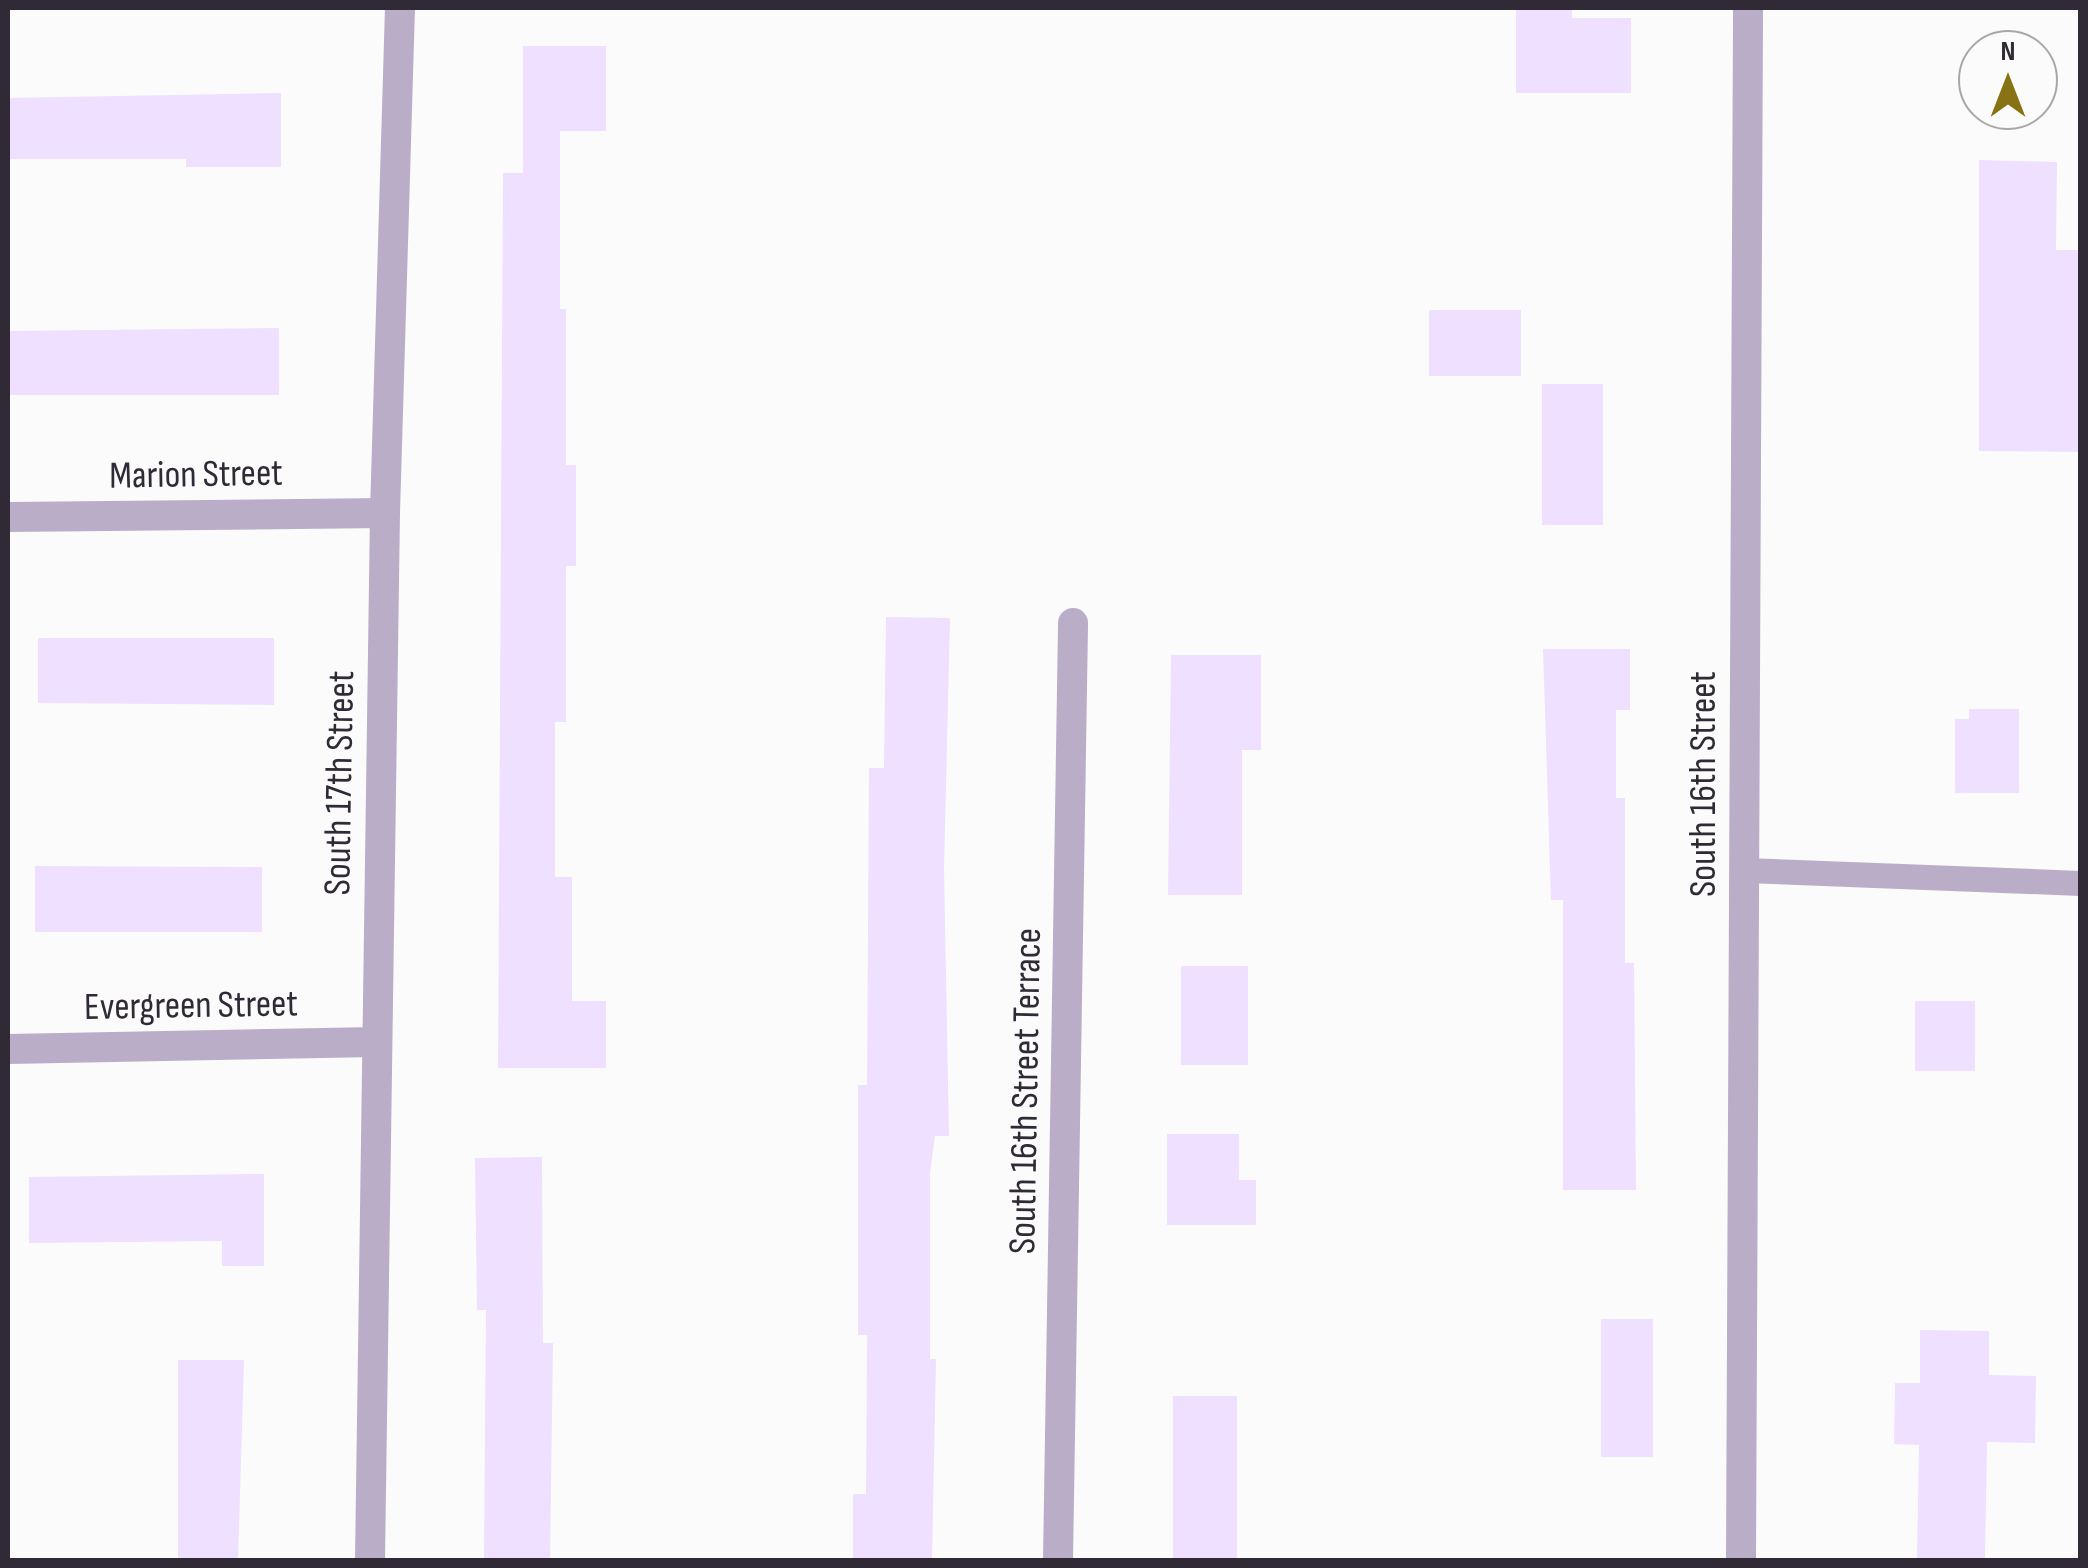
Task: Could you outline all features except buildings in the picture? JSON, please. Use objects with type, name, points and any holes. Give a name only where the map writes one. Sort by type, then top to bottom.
[{"type":"street","name":"South 17th Street","points":[[370,1560],[385,513],[400,8]]},
{"type":"street","name":"South 16th Street","points":[[1741,1560],[1748,8]]},
{"type":"street","name":"Marion Street","points":[[8,517],[385,513]]},
{"type":"street","name":"South 16th Street Terrace","points":[[1058,1560],[1073,623]]},
{"type":"street","name":"Evergreen Street","points":[[8,1049],[376,1042]]},
{"type":"lane","points":[[1744,870],[2080,883]]}]
